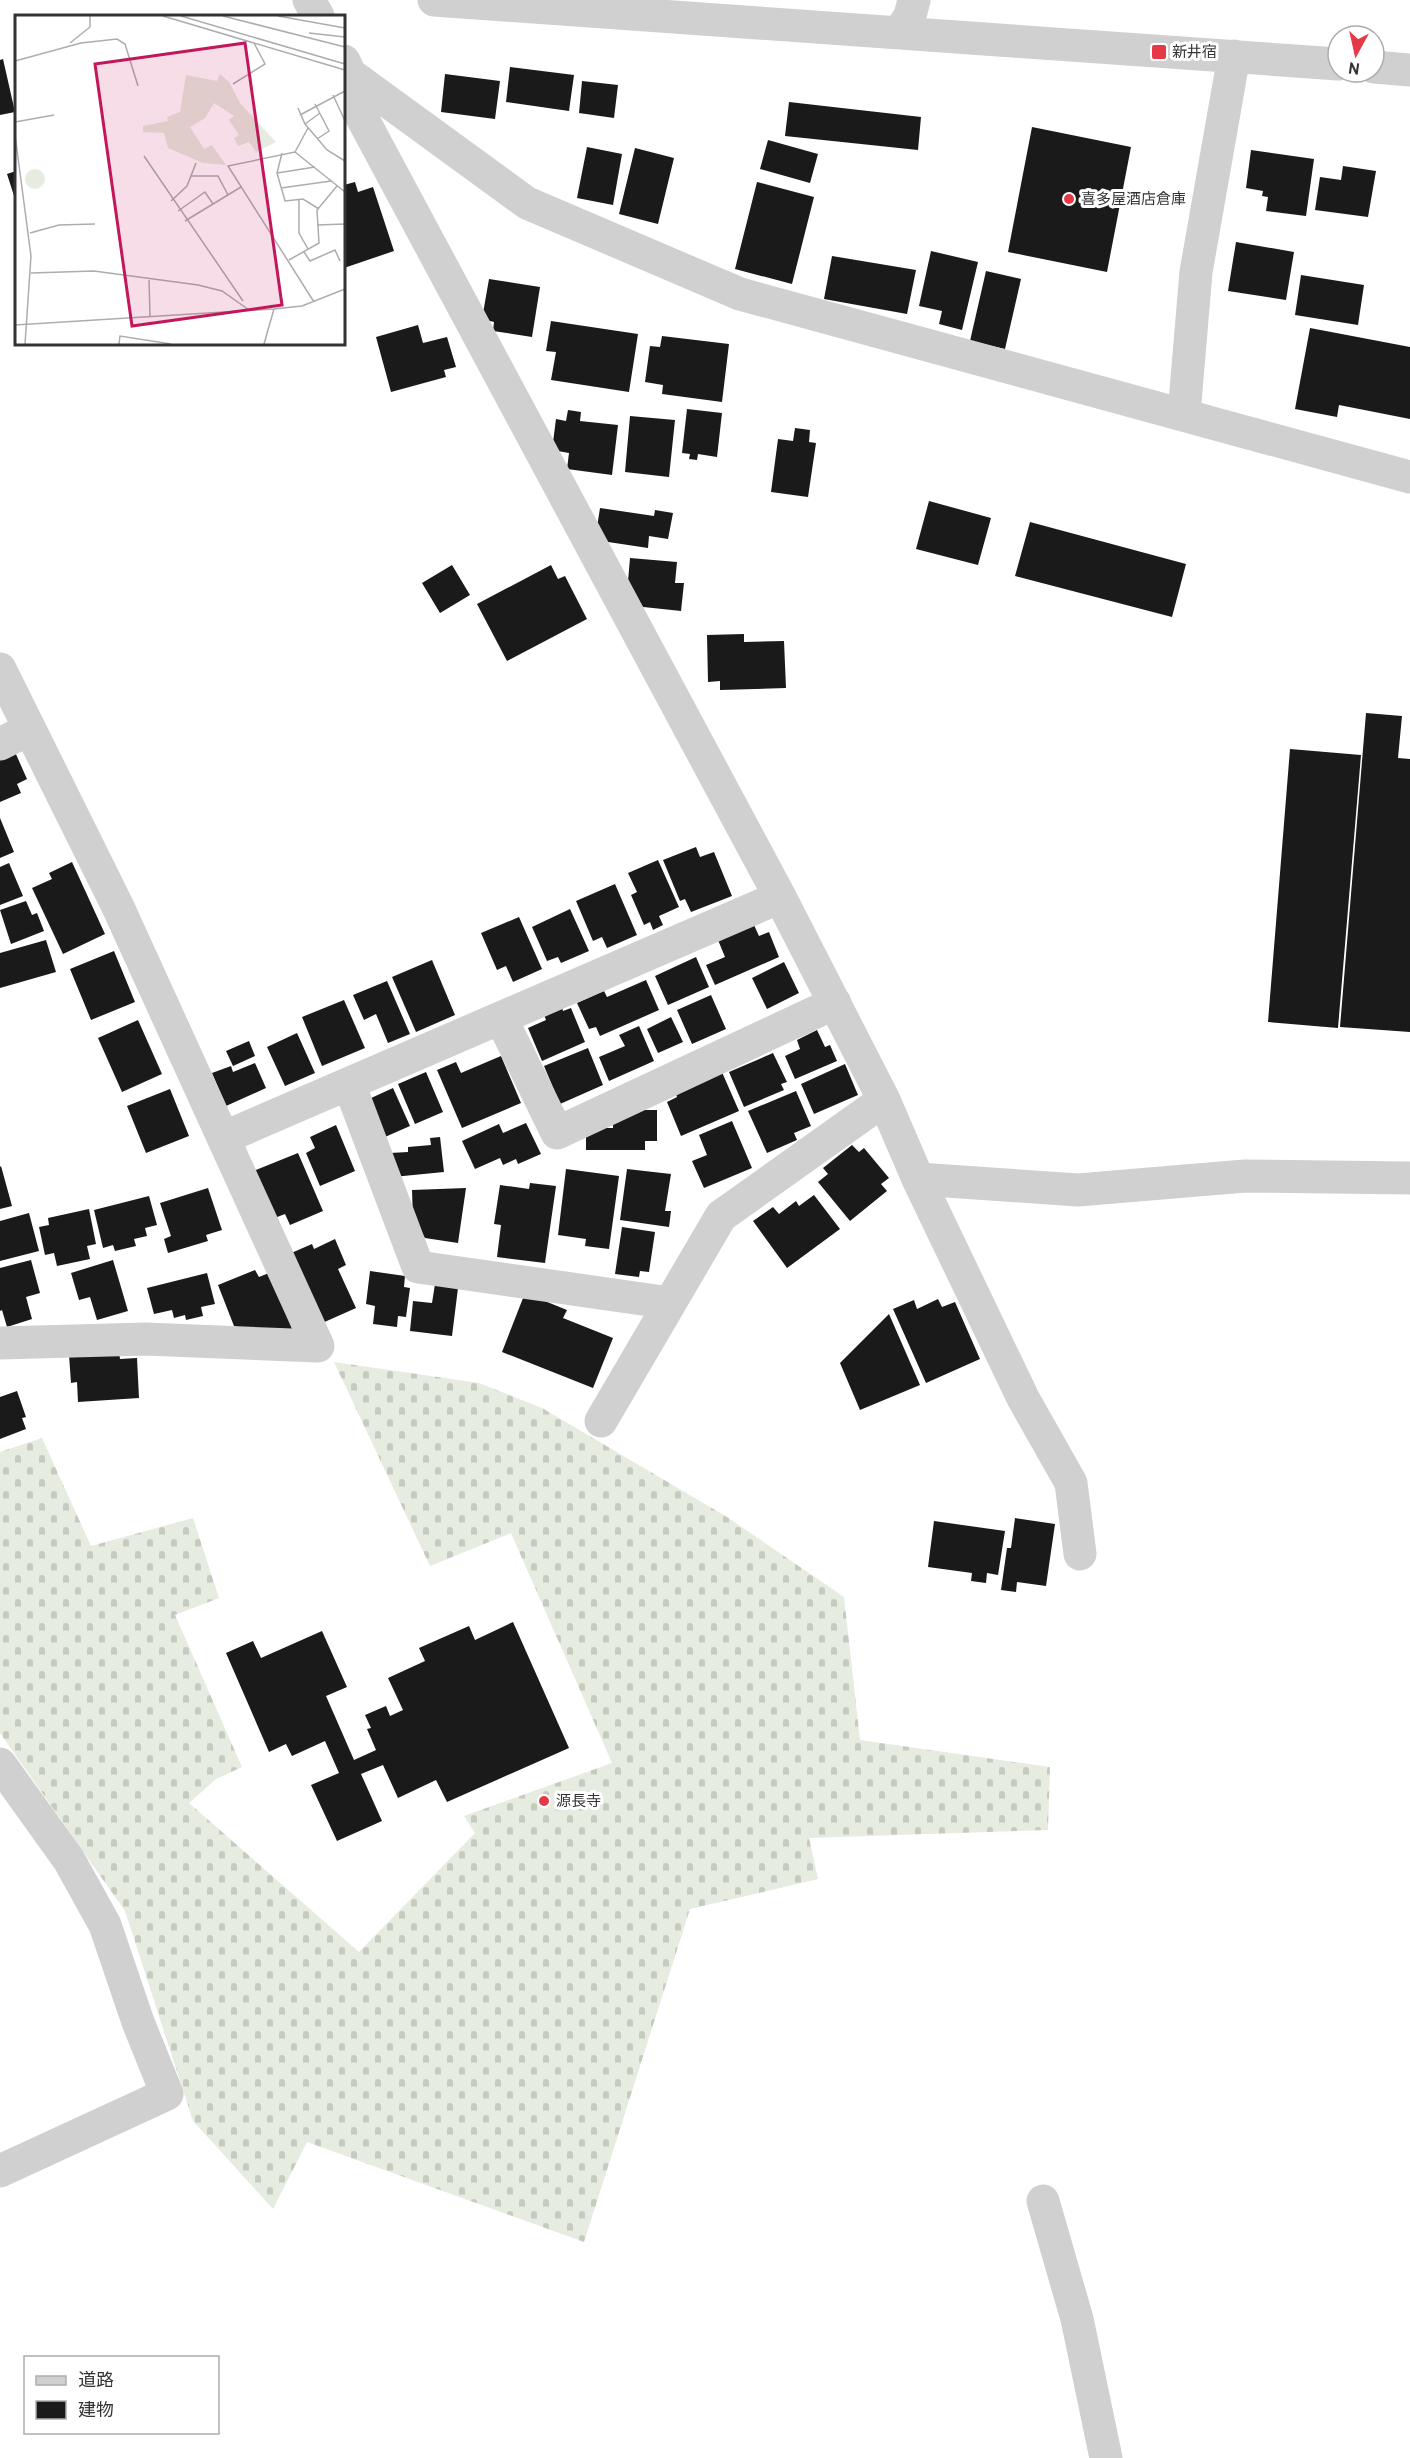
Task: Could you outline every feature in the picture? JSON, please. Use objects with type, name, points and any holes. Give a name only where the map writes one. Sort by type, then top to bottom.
[{"type":"street","points":[[309,0],[317,15]]},
{"type":"street","points":[[434,0],[1326,63]]},
{"type":"street","points":[[897,0],[894,14],[899,33]]},
{"type":"street","points":[[899,33],[910,16],[914,0]]},
{"type":"street","points":[[1184,414],[1196,272],[1234,56]]},
{"type":"street","points":[[347,67],[527,203],[740,294],[1410,477]]},
{"type":"street","points":[[347,67],[352,99],[780,897],[884,1100],[918,1179],[1023,1398],[1071,1483],[1080,1554]]},
{"type":"street","points":[[1386,68],[1410,70]]},
{"type":"street","points":[[0,669],[14,737],[118,907],[318,1346],[146,1339],[0,1343]]},
{"type":"street","points":[[223,1138],[780,897]]},
{"type":"street","points":[[501,1018],[557,1133],[835,1003]]},
{"type":"street","points":[[349,1084],[418,1267],[670,1303]]},
{"type":"street","points":[[601,1421],[721,1216],[884,1100]]},
{"type":"street","points":[[918,1179],[1078,1190],[1245,1176],[1410,1178]]},
{"type":"street","points":[[0,1764],[69,1860],[105,1925],[138,2022],[167,2094],[0,2171]]},
{"type":"street","points":[[1042,2202],[1077,2319],[1106,2458]]},
{"type":"green space","name":"源長寺","points":[[334,1362],[479,1383],[542,1408],[727,1517],[844,1597],[860,1740],[1050,1767],[1048,1830],[809,1838],[818,1879],[690,1909],[584,2242],[307,2142],[273,2209],[193,2121],[125,1911],[0,1733],[0,1452],[42,1438],[91,1546],[193,1518],[219,1598],[175,1615],[242,1767],[216,1779],[189,1803],[359,1952],[475,1833],[464,1816],[612,1763],[511,1533],[430,1566]]},
{"type":"building","points":[[3,59],[15,112],[0,115],[0,60]]},
{"type":"building","points":[[510,67],[574,75],[569,111],[506,102]]},
{"type":"building","points":[[445,74],[500,81],[495,119],[441,112]]},
{"type":"building","points":[[582,81],[618,85],[614,118],[579,113]]},
{"type":"building","points":[[789,102],[921,117],[918,150],[785,136]]},
{"type":"building","name":"喜多屋酒店倉庫","points":[[1032,127],[1131,147],[1107,272],[1008,252]]},
{"type":"building","points":[[768,140],[818,154],[810,183],[760,169]]},
{"type":"building","points":[[587,147],[622,154],[613,205],[577,198]]},
{"type":"building","points":[[635,148],[674,158],[658,224],[619,214]]},
{"type":"building","points":[[1251,150],[1314,159],[1306,216],[1266,211],[1268,197],[1262,196],[1263,191],[1246,188]]},
{"type":"building","points":[[1343,166],[1376,171],[1368,217],[1315,210],[1320,177],[1341,180]]},
{"type":"building","points":[[15,171],[15,199],[7,174]]},
{"type":"building","points":[[355,182],[358,192],[373,187],[394,251],[345,268],[345,185]]},
{"type":"building","points":[[757,182],[814,197],[792,284],[735,269]]},
{"type":"building","points":[[1236,242],[1294,252],[1286,300],[1228,291]]},
{"type":"building","points":[[931,251],[978,262],[962,330],[939,324],[942,311],[919,306]]},
{"type":"building","points":[[832,256],[916,270],[907,314],[824,299]]},
{"type":"building","points":[[986,271],[1021,279],[1005,349],[970,341]]},
{"type":"building","points":[[1301,275],[1364,285],[1358,325],[1295,315]]},
{"type":"building","points":[[489,279],[540,287],[532,337],[493,331],[494,322],[482,319]]},
{"type":"building","points":[[551,321],[638,334],[629,392],[551,380],[556,352],[546,351]]},
{"type":"building","points":[[418,325],[423,343],[447,337],[456,367],[444,370],[446,377],[391,392],[376,337]]},
{"type":"building","points":[[1310,328],[1410,347],[1410,419],[1339,405],[1337,417],[1295,409]]},
{"type":"building","points":[[662,336],[729,344],[722,402],[662,394],[663,385],[645,382],[650,346],[660,347]]},
{"type":"building","points":[[687,409],[722,413],[717,457],[698,454],[697,460],[689,459],[690,454],[682,453]]},
{"type":"building","points":[[568,410],[581,412],[580,421],[618,425],[612,475],[567,469],[569,453],[552,450],[556,419],[566,421]]},
{"type":"building","points":[[630,416],[675,420],[669,477],[625,472]]},
{"type":"building","points":[[795,428],[810,430],[809,442],[816,443],[808,497],[771,492],[778,439],[793,441]]},
{"type":"building","points":[[929,501],[991,518],[978,565],[916,549]]},
{"type":"building","points":[[600,508],[654,516],[655,510],[673,513],[668,539],[649,536],[648,548],[595,540]]},
{"type":"building","points":[[1030,522],[1186,564],[1172,617],[1015,576]]},
{"type":"building","points":[[630,558],[677,562],[675,583],[684,583],[681,611],[634,606],[627,593]]},
{"type":"building","points":[[452,565],[470,595],[440,613],[422,583]]},
{"type":"building","points":[[551,565],[558,579],[565,576],[587,619],[507,661],[477,604]]},
{"type":"building","points":[[744,634],[744,642],[784,641],[786,688],[720,690],[720,681],[708,682],[707,635]]},
{"type":"building","points":[[1366,713],[1402,716],[1398,758],[1410,759],[1410,1032],[1340,1027]]},
{"type":"building","points":[[1290,749],[1361,755],[1338,1028],[1268,1022]]},
{"type":"building","points":[[15,752],[27,779],[17,784],[21,793],[0,802],[0,759]]},
{"type":"building","points":[[0,818],[14,852],[0,858]]},
{"type":"building","points":[[696,847],[700,857],[714,852],[732,896],[691,912],[685,899],[680,901],[663,860]]},
{"type":"building","points":[[658,860],[679,907],[659,916],[663,925],[653,930],[650,922],[644,925],[631,895],[637,892],[628,873]]},
{"type":"building","points":[[72,862],[105,934],[63,954],[32,888],[52,879],[49,873]]},
{"type":"building","points":[[9,863],[23,896],[0,905],[0,867]]},
{"type":"building","points":[[615,884],[637,935],[607,948],[602,937],[593,941],[576,901]]},
{"type":"building","points":[[26,901],[32,915],[37,913],[44,931],[11,944],[0,910]]},
{"type":"building","points":[[570,909],[589,951],[561,963],[558,957],[547,961],[532,927]]},
{"type":"building","points":[[519,917],[542,969],[513,982],[506,966],[497,970],[481,933]]},
{"type":"building","points":[[754,925],[759,936],[769,932],[779,957],[715,985],[706,965],[725,957],[718,940]]},
{"type":"building","points":[[46,940],[56,972],[0,988],[0,953]]},
{"type":"building","points":[[114,951],[135,1002],[91,1020],[70,969]]},
{"type":"building","points":[[696,957],[709,987],[668,1005],[655,976]]},
{"type":"building","points":[[432,960],[455,1015],[416,1032],[392,977]]},
{"type":"building","points":[[784,962],[799,993],[767,1009],[752,978]]},
{"type":"building","points":[[646,980],[659,1010],[600,1036],[596,1027],[589,1029],[577,1003],[604,991],[607,997]]},
{"type":"building","points":[[387,981],[410,1034],[388,1043],[376,1014],[364,1020],[353,995]]},
{"type":"building","points":[[711,995],[726,1029],[692,1044],[677,1010]]},
{"type":"building","points":[[344,1000],[365,1048],[322,1066],[302,1017]]},
{"type":"building","points":[[562,1007],[563,1011],[571,1008],[585,1042],[542,1061],[528,1028],[546,1020],[544,1015]]},
{"type":"building","points":[[671,1017],[683,1042],[658,1053],[647,1029]]},
{"type":"building","points":[[138,1020],[162,1074],[122,1092],[98,1038]]},
{"type":"building","points":[[639,1026],[654,1061],[609,1081],[599,1057],[625,1046],[619,1035]]},
{"type":"building","points":[[817,1030],[825,1047],[830,1045],[837,1061],[795,1079],[785,1056],[800,1049],[797,1040]]},
{"type":"building","points":[[297,1033],[315,1073],[285,1086],[267,1047]]},
{"type":"building","points":[[249,1041],[255,1056],[233,1066],[226,1051]]},
{"type":"building","points":[[588,1048],[603,1085],[560,1104],[544,1066]]},
{"type":"building","points":[[773,1053],[787,1082],[781,1084],[784,1090],[744,1107],[729,1072]]},
{"type":"building","points":[[501,1056],[521,1103],[462,1128],[437,1070],[456,1062],[461,1073]]},
{"type":"building","points":[[255,1063],[266,1088],[226,1106],[212,1073],[231,1066],[233,1072]]},
{"type":"building","points":[[845,1064],[858,1095],[814,1114],[801,1084]]},
{"type":"building","points":[[721,1070],[739,1111],[681,1136],[667,1102],[677,1097],[675,1090]]},
{"type":"building","points":[[426,1072],[443,1112],[415,1124],[398,1084]]},
{"type":"building","points":[[393,1088],[410,1126],[385,1137],[369,1099]]},
{"type":"building","points":[[170,1089],[189,1136],[146,1153],[127,1106]]},
{"type":"building","points":[[796,1091],[811,1126],[794,1133],[797,1140],[767,1153],[748,1111]]},
{"type":"building","points":[[625,1110],[657,1110],[657,1141],[645,1141],[645,1150],[586,1150],[586,1128],[613,1128],[613,1118]]},
{"type":"building","points":[[732,1121],[752,1168],[704,1188],[692,1161],[707,1155],[699,1135]]},
{"type":"building","points":[[526,1123],[541,1154],[518,1164],[516,1159],[503,1165],[500,1158],[475,1169],[462,1141],[499,1124],[503,1133]]},
{"type":"building","points":[[336,1125],[355,1171],[320,1186],[306,1153],[315,1148],[310,1137]]},
{"type":"building","points":[[440,1137],[444,1172],[393,1177],[390,1153],[408,1152],[408,1147],[431,1145],[430,1138]]},
{"type":"building","points":[[852,1145],[859,1152],[864,1148],[889,1178],[881,1184],[887,1191],[850,1221],[818,1182],[828,1174],[823,1168]]},
{"type":"building","points":[[298,1153],[323,1211],[290,1225],[285,1214],[272,1219],[251,1172]]},
{"type":"building","points":[[0,1167],[12,1206],[0,1209]]},
{"type":"building","points":[[566,1169],[619,1176],[609,1249],[585,1246],[586,1239],[558,1235]]},
{"type":"building","points":[[627,1169],[671,1174],[665,1211],[671,1211],[669,1227],[620,1220]]},
{"type":"building","points":[[530,1183],[556,1186],[545,1263],[497,1257],[501,1225],[494,1224],[500,1185],[529,1189]]},
{"type":"building","points":[[208,1188],[222,1230],[206,1235],[208,1241],[168,1253],[164,1239],[171,1236],[160,1203]]},
{"type":"building","points":[[466,1188],[458,1243],[425,1238],[413,1220],[412,1190]]},
{"type":"building","points":[[814,1195],[840,1229],[787,1268],[753,1221],[773,1207],[779,1214],[796,1201],[799,1206]]},
{"type":"building","points":[[149,1196],[157,1225],[145,1228],[147,1236],[134,1239],[136,1246],[115,1251],[113,1245],[103,1248],[94,1210]]},
{"type":"building","points":[[89,1209],[96,1244],[87,1246],[90,1259],[57,1266],[54,1253],[45,1255],[39,1227],[49,1225],[48,1218]]},
{"type":"building","points":[[29,1213],[39,1251],[0,1261],[0,1221]]},
{"type":"building","points":[[622,1227],[655,1232],[649,1272],[640,1271],[639,1277],[615,1274]]},
{"type":"building","points":[[335,1239],[346,1265],[338,1269],[356,1308],[320,1324],[289,1254],[312,1244],[314,1249]]},
{"type":"building","points":[[31,1260],[40,1293],[26,1297],[32,1319],[7,1327],[2,1310],[0,1311],[0,1268]]},
{"type":"building","points":[[113,1260],[128,1311],[97,1320],[90,1297],[79,1300],[71,1273]]},
{"type":"building","points":[[255,1270],[259,1277],[269,1273],[293,1331],[278,1337],[234,1326],[218,1285]]},
{"type":"building","points":[[370,1271],[405,1276],[404,1287],[410,1288],[406,1317],[398,1316],[397,1327],[373,1324],[375,1306],[366,1304]]},
{"type":"building","points":[[207,1273],[215,1304],[201,1307],[203,1316],[186,1320],[185,1315],[174,1318],[172,1310],[154,1314],[147,1288]]},
{"type":"building","points":[[435,1284],[458,1288],[452,1336],[410,1331],[413,1301],[432,1303]]},
{"type":"building","points":[[525,1293],[567,1310],[563,1318],[613,1338],[593,1388],[502,1352]]},
{"type":"building","points":[[938,1299],[942,1307],[955,1302],[980,1359],[926,1383],[893,1309],[914,1300],[917,1309]]},
{"type":"building","points":[[889,1314],[920,1385],[860,1410],[840,1363]]},
{"type":"building","points":[[118,1345],[120,1359],[137,1358],[139,1398],[78,1402],[77,1382],[71,1383],[69,1355]]},
{"type":"building","points":[[17,1391],[26,1417],[22,1418],[26,1429],[0,1439],[0,1397]]},
{"type":"building","points":[[1015,1518],[1055,1524],[1046,1586],[1017,1582],[1016,1592],[1001,1590],[1007,1548],[1011,1548]]},
{"type":"building","points":[[934,1521],[1005,1531],[998,1575],[987,1573],[986,1583],[971,1581],[972,1573],[928,1567]]},
{"type":"building","points":[[513,1622],[569,1748],[447,1802],[436,1780],[398,1798],[383,1765],[361,1774],[382,1821],[337,1841],[311,1785],[339,1773],[325,1741],[292,1756],[286,1744],[269,1752],[226,1653],[253,1641],[261,1658],[322,1631],[347,1687],[326,1696],[354,1760],[376,1750],[367,1729],[371,1728],[365,1715],[386,1706],[390,1716],[403,1710],[388,1678],[425,1661],[419,1648],[469,1626],[475,1640]]},
{"type":"place","name":"新井宿","points":[[1159,52]]},
{"type":"place","name":"喜多屋酒店倉庫","points":[[1069,199]]},
{"type":"place","name":"源長寺","points":[[544,1801]]}]
